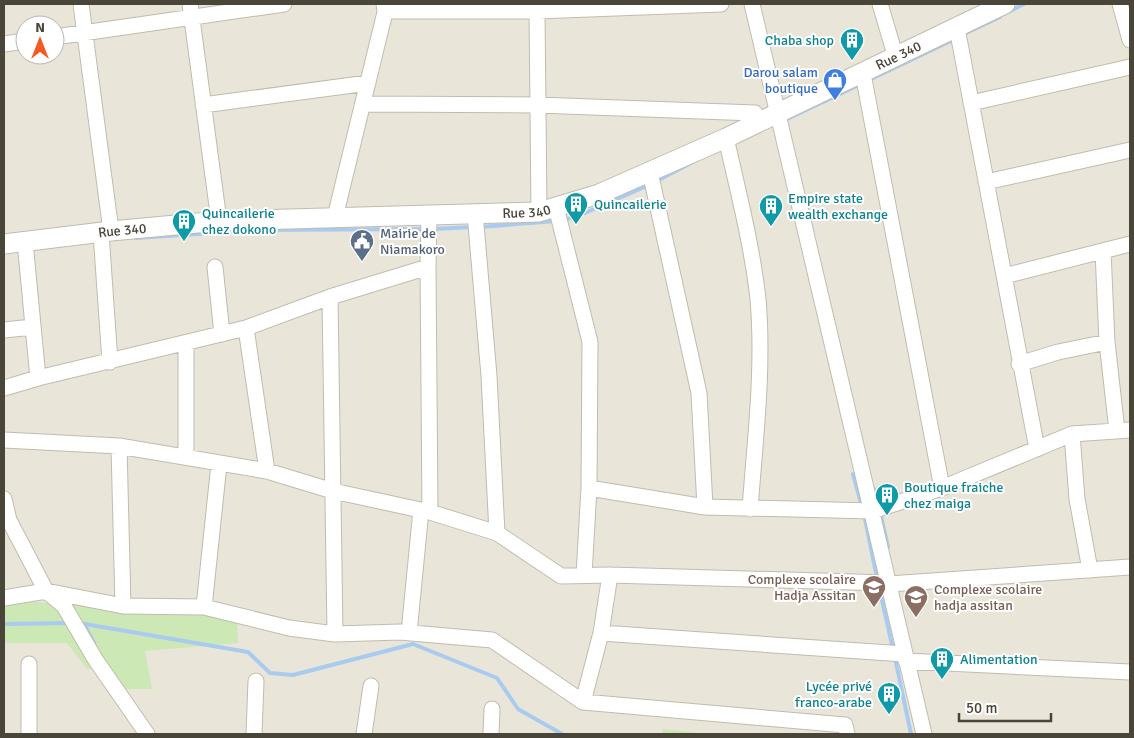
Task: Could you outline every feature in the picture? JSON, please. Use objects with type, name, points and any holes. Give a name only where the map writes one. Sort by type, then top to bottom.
[{"type":"street","points":[[81,4],[106,232],[110,362]]},
{"type":"street","points":[[65,35],[191,10],[284,4]]},
{"type":"street","points":[[335,217],[386,6],[537,12],[721,4]]},
{"type":"street","points":[[752,4],[768,119],[873,511],[923,734],[928,734]]},
{"type":"street","points":[[880,4],[896,58]]},
{"type":"street","points":[[1120,4],[1130,40]]},
{"type":"street","name":"Rue 340","points":[[4,244],[219,221],[548,210],[599,194],[768,119],[957,28],[997,5]]},
{"type":"street","points":[[191,10],[219,221]]},
{"type":"street","points":[[537,12],[536,105],[548,210],[590,342],[589,488],[584,575]]},
{"type":"street","points":[[957,28],[1019,364],[1037,448]]},
{"type":"street","points":[[971,103],[1130,67]]},
{"type":"street","points":[[863,74],[942,488]]},
{"type":"street","points":[[203,105],[368,83]]},
{"type":"street","points":[[363,104],[536,105],[755,113],[768,119]]},
{"type":"street","points":[[726,138],[744,218],[758,300],[759,390],[750,509]]},
{"type":"street","points":[[986,182],[1130,150]]},
{"type":"street","points":[[650,172],[700,393],[706,506]]},
{"type":"street","points":[[475,213],[489,376],[497,534]]},
{"type":"street","points":[[409,633],[425,511],[429,215]]},
{"type":"street","points":[[25,242],[38,378]]},
{"type":"street","points":[[1004,276],[1130,244]]},
{"type":"street","points":[[589,488],[706,506],[750,509],[873,511],[942,488],[1072,434],[1124,430],[1107,342],[1104,251]]},
{"type":"street","points":[[215,267],[222,334]]},
{"type":"street","points":[[4,388],[38,378],[186,344],[246,328],[330,297],[428,267]]},
{"type":"street","points":[[330,297],[335,634]]},
{"type":"street","points":[[4,330],[33,326]]},
{"type":"street","points":[[246,328],[267,471]]},
{"type":"street","points":[[1019,364],[1107,342]]},
{"type":"street","points":[[186,344],[186,456]]},
{"type":"street","points":[[1072,434],[1077,498],[1090,570]]},
{"type":"street","points":[[4,440],[119,446],[267,471],[333,491],[425,511],[497,534],[561,576],[610,575],[888,583],[1130,567]]},
{"type":"street","points":[[119,446],[123,606]]},
{"type":"street","points":[[204,607],[219,464]]},
{"type":"street","points":[[4,499],[9,520],[46,591],[64,606],[95,659],[147,734]]},
{"type":"street","points":[[583,702],[601,633],[610,575]]},
{"type":"street","points":[[4,598],[46,591],[123,606],[204,607],[289,628],[335,634],[409,633],[492,640],[583,702],[845,725],[847,734]]},
{"type":"street","points":[[601,633],[905,658],[1130,672]]},
{"type":"street","points":[[29,664],[29,734]]},
{"type":"street","points":[[254,734],[256,681]]},
{"type":"street","points":[[364,734],[371,686]]},
{"type":"street","points":[[491,734],[492,709]]},
{"type":"shaded area","points":[[4,4],[1130,4],[1130,734],[4,734]]},
{"type":"green space","points":[[4,600],[237,615],[238,643],[145,651],[152,689],[118,689],[105,668],[87,669],[67,643],[4,643]]},
{"type":"green space","points":[[663,729],[708,734],[661,734]]},
{"type":"waterway","points":[[1008,12],[1024,4]]},
{"type":"waterway","points":[[962,35],[1000,17]]},
{"type":"waterway","points":[[867,81],[955,39]]},
{"type":"waterway","points":[[783,121],[861,84]]},
{"type":"waterway","points":[[655,182],[693,162]]},
{"type":"waterway","points":[[563,220],[578,216],[649,185]]},
{"type":"waterway","points":[[480,227],[556,221]]},
{"type":"waterway","points":[[433,229],[473,227]]},
{"type":"waterway","points":[[136,238],[259,230],[426,229]]},
{"type":"waterway","points":[[853,474],[862,507]]},
{"type":"waterway","points":[[874,489],[878,505]]},
{"type":"waterway","points":[[880,512],[888,547]]},
{"type":"waterway","points":[[864,514],[877,578]]},
{"type":"waterway","points":[[879,587],[893,649]]},
{"type":"waterway","points":[[4,624],[70,623]]},
{"type":"waterway","points":[[79,623],[248,652],[270,673],[293,675],[413,644],[497,678],[518,709],[562,734]]},
{"type":"waterway","points":[[84,624],[94,643]]},
{"type":"waterway","points":[[895,658],[911,734]]},
{"type":"place","name":"Chaba shop","points":[[852,61]]},
{"type":"place","name":"Darou salam boutique","points":[[835,101]]},
{"type":"place","name":"Quincailerie","points":[[576,225]]},
{"type":"place","name":"Empire state wealth exchange","points":[[771,227]]},
{"type":"place","name":"Quincailerie chez dokono","points":[[184,242]]},
{"type":"place","name":"Mairie de Niamakoro","points":[[362,262]]},
{"type":"place","name":"Boutique fraiche chez maiga","points":[[887,516]]},
{"type":"place","name":"Complexe scolaire Hadja Assitan","points":[[874,608]]},
{"type":"place","name":"Complexe scolaire hadja assitan","points":[[916,618]]},
{"type":"place","name":"Alimentation","points":[[942,680]]},
{"type":"place","name":"Lycée privé franco-arabe","points":[[889,715]]}]
